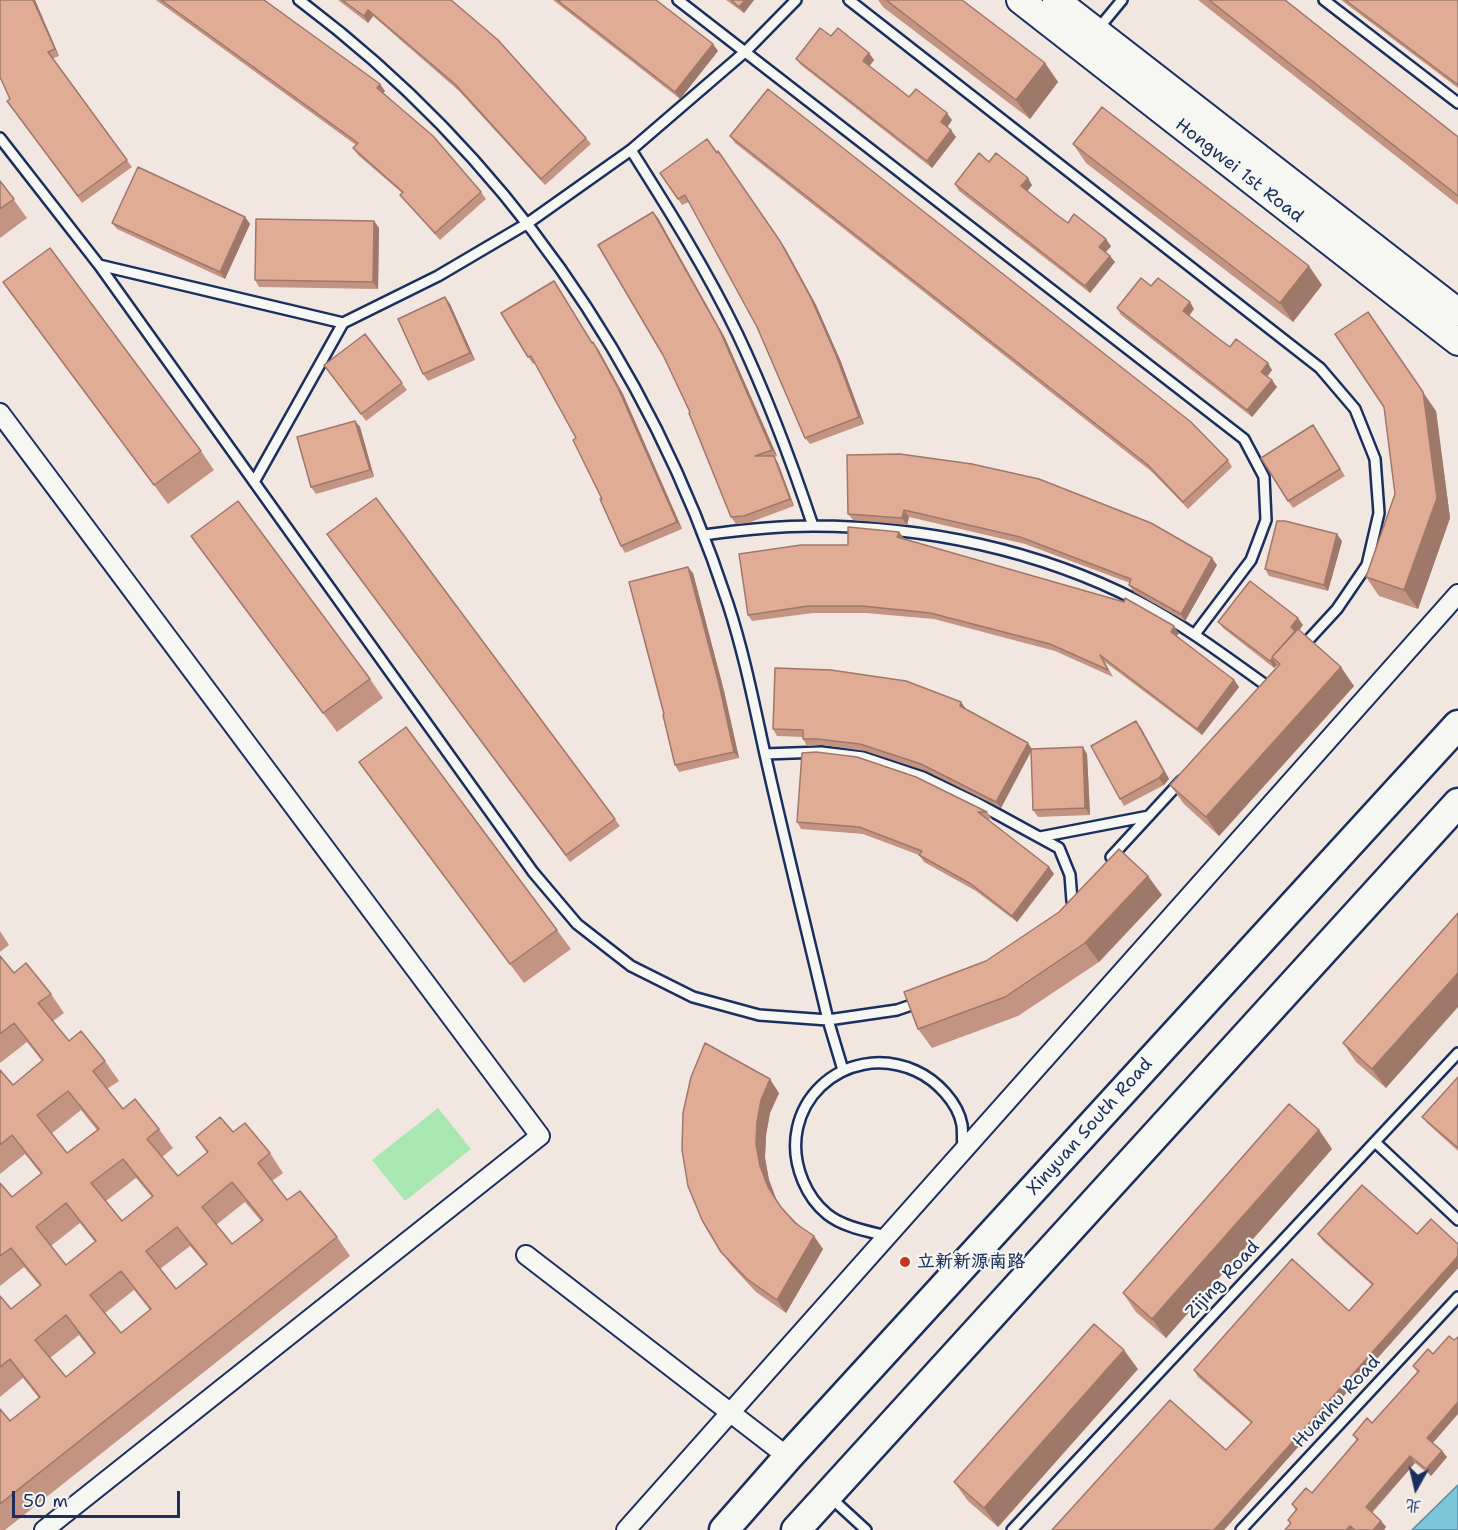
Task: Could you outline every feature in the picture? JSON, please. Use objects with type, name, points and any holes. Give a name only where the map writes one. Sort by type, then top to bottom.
[{"type":"main road","name":"Hongwei 1st Road","points":[[1020,0],[1458,342]]},
{"type":"main road","name":"Hongwei 1st Road","points":[[1056,0],[1458,312]]},
{"type":"main road","name":"Xinyuan South Road","points":[[724,1530],[788,1457],[1458,725]]},
{"type":"main road","points":[[796,1530],[1458,803]]},
{"type":"street","points":[[0,413],[540,1136],[44,1530]]},
{"type":"street","points":[[626,1530],[1458,594]]},
{"type":"street","points":[[526,1255],[788,1457]]},
{"type":"lane","points":[[299,0],[346,36],[442,124],[528,223],[577,291],[656,426],[704,535],[729,607],[747,669],[828,1020],[843,1070]]},
{"type":"lane","points":[[678,0],[1244,439],[1264,477],[1266,520],[1251,560],[1195,634]]},
{"type":"lane","points":[[254,482],[343,323],[438,276],[528,223],[631,150],[746,51],[796,0]]},
{"type":"lane","points":[[849,0],[1320,368],[1355,409],[1375,459],[1379,513],[1367,565],[1337,609],[1298,652]]},
{"type":"lane","points":[[1096,31],[1122,0]]},
{"type":"lane","points":[[1324,0],[1458,103]]},
{"type":"lane","points":[[0,138],[99,265],[533,872],[578,924],[632,966],[693,997],[759,1015],[828,1020],[897,1010],[930,998]]},
{"type":"lane","points":[[631,150],[693,251],[737,332],[787,449],[813,526]]},
{"type":"lane","points":[[99,265],[343,323]]},
{"type":"lane","points":[[704,535],[760,528],[813,526],[880,528],[946,537],[1012,552],[1076,574],[1137,601],[1195,634],[1267,686]]},
{"type":"lane","points":[[1260,694],[1275,677]]},
{"type":"lane","points":[[765,754],[821,752],[863,757],[923,777],[1059,848],[1070,875],[1072,901]]},
{"type":"lane","points":[[1103,867],[1189,772]]},
{"type":"lane","points":[[1040,837],[1149,816]]},
{"type":"lane","points":[[1064,909],[1079,892]]},
{"type":"lane","name":"Zijing Road","points":[[1012,1530],[1458,1053]]},
{"type":"lane","points":[[886,1236],[853,1227],[827,1214],[808,1192],[796,1166],[795,1137],[803,1109],[819,1086],[843,1070],[872,1062],[901,1064],[927,1077],[949,1097],[961,1123],[963,1150]]},
{"type":"lane","points":[[1375,1142],[1458,1220]]},
{"type":"lane","name":"Huanhu Road","points":[[1241,1530],[1458,1297]]},
{"type":"lane","points":[[828,1494],[866,1530]]},
{"type":"green space","points":[[438,1108],[471,1149],[405,1201],[372,1160]]},
{"type":"water","points":[[1458,1485],[1458,1530],[1412,1530]]},
{"type":"building","points":[[0,0],[33,0],[55,49],[48,52],[127,160],[78,196],[7,101],[10,99],[0,77]]},
{"type":"building","points":[[161,0],[264,0],[380,84],[377,88],[433,136],[481,192],[435,233],[400,195],[403,192],[353,148],[358,143]]},
{"type":"building","points":[[342,0],[451,0],[498,40],[586,138],[541,179],[455,84],[368,10],[364,16]]},
{"type":"building","points":[[557,0],[656,0],[713,44],[675,92]]},
{"type":"building","points":[[731,0],[745,0],[739,7]]},
{"type":"building","points":[[886,0],[962,0],[1045,63],[1016,100]]},
{"type":"building","points":[[1209,0],[1285,0],[1458,137],[1458,196]]},
{"type":"building","points":[[1345,0],[1458,0],[1458,85]]},
{"type":"building","points":[[820,28],[831,36],[838,28],[869,53],[863,61],[909,97],[916,89],[947,113],[941,122],[951,130],[927,161],[796,59]]},
{"type":"building","points":[[768,89],[1191,422],[1228,460],[1183,502],[1148,465],[730,136]]},
{"type":"building","points":[[1102,107],[1309,266],[1280,303],[1073,144]]},
{"type":"building","points":[[707,139],[717,153],[718,151],[780,241],[811,298],[836,355],[859,417],[805,438],[757,327],[685,195],[678,199],[660,173]]},
{"type":"building","points":[[979,153],[989,162],[996,153],[1028,178],[1021,186],[1057,215],[1068,223],[1074,214],[1106,239],[1099,247],[1110,256],[1085,286],[955,184]]},
{"type":"building","points":[[138,167],[245,217],[220,272],[112,223]]},
{"type":"building","points":[[0,181],[14,199],[0,209]]},
{"type":"building","points":[[653,212],[720,331],[772,450],[755,456],[774,456],[790,499],[744,516],[731,517],[690,412],[663,355],[598,245]]},
{"type":"building","points":[[256,219],[374,221],[373,282],[255,280]]},
{"type":"building","points":[[50,248],[201,451],[154,485],[3,282]]},
{"type":"building","points":[[1141,278],[1151,286],[1158,278],[1190,302],[1183,311],[1219,339],[1230,347],[1236,339],[1268,363],[1261,372],[1272,380],[1247,410],[1117,308]]},
{"type":"building","points":[[554,281],[593,342],[618,388],[677,522],[621,546],[600,499],[602,499],[573,440],[576,438],[531,356],[528,357],[501,313]]},
{"type":"building","points":[[445,297],[470,353],[423,374],[398,319]]},
{"type":"building","points":[[1368,312],[1423,392],[1437,498],[1404,590],[1366,577],[1395,494],[1384,407],[1335,334]]},
{"type":"building","points":[[365,334],[402,383],[361,414],[324,365]]},
{"type":"building","points":[[355,421],[370,470],[311,487],[297,437]]},
{"type":"building","points":[[1313,425],[1340,469],[1288,501],[1261,458]]},
{"type":"building","points":[[900,454],[972,464],[1039,479],[1151,523],[1212,558],[1181,614],[1129,585],[1131,579],[1020,537],[904,510],[902,518],[848,514],[847,455]]},
{"type":"building","points":[[376,498],[615,819],[566,855],[327,534]]},
{"type":"building","points":[[238,501],[370,679],[323,713],[191,536]]},
{"type":"building","points":[[1277,521],[1337,534],[1324,585],[1265,569]]},
{"type":"building","points":[[848,527],[899,532],[897,537],[1124,602],[1125,598],[1174,626],[1171,632],[1234,680],[1197,729],[1100,655],[1108,670],[1050,644],[930,613],[862,606],[808,606],[748,615],[739,554],[801,545],[848,545]]},
{"type":"building","points":[[688,567],[719,684],[734,752],[675,765],[629,582]]},
{"type":"building","points":[[1250,581],[1298,618],[1291,627],[1295,631],[1270,661],[1218,622]]},
{"type":"building","points":[[1298,629],[1341,667],[1206,817],[1170,785],[1280,664],[1272,657]]},
{"type":"building","points":[[775,668],[831,670],[906,681],[961,702],[960,706],[1028,743],[996,802],[921,764],[860,744],[803,739],[803,730],[773,729]]},
{"type":"building","points":[[1136,721],[1164,772],[1159,778],[1120,799],[1091,746]]},
{"type":"building","points":[[406,727],[557,930],[510,964],[359,762]]},
{"type":"building","points":[[1083,747],[1085,808],[1033,810],[1031,749]]},
{"type":"building","points":[[816,752],[857,757],[916,777],[987,812],[978,812],[1049,867],[1012,916],[971,884],[919,855],[922,851],[859,827],[797,822],[802,753]]},
{"type":"building","points":[[1119,849],[1148,876],[1085,943],[1005,997],[918,1029],[904,992],[986,961],[1059,912]]},
{"type":"building","points":[[1458,913],[1458,973],[1372,1069],[1343,1043]]},
{"type":"building","points":[[0,956],[14,973],[26,963],[51,994],[38,1003],[69,1041],[81,1031],[105,1061],[93,1071],[123,1109],[135,1099],[159,1129],[147,1139],[178,1176],[208,1152],[196,1137],[220,1117],[233,1132],[245,1123],[270,1153],[258,1163],[287,1200],[300,1191],[337,1237],[0,1504],[0,1409],[10,1421],[40,1397],[10,1359],[0,1367],[0,1296],[11,1309],[41,1285],[11,1248],[0,1256],[0,1183],[12,1197],[42,1173],[12,1135],[0,1145],[0,1070],[13,1085],[43,1060],[14,1023],[0,1034]],"holes":[[[68,1091],[99,1129],[67,1153],[37,1115]],[[123,1159],[153,1196],[122,1221],[91,1183]],[[232,1182],[263,1220],[232,1244],[202,1207]],[[66,1203],[96,1241],[66,1265],[36,1227]],[[177,1227],[207,1264],[176,1289],[146,1251]],[[121,1271],[151,1309],[121,1333],[90,1295]],[[66,1315],[95,1353],[66,1377],[35,1340]]]},
{"type":"building","points":[[705,1043],[770,1079],[761,1100],[757,1122],[756,1144],[760,1166],[768,1187],[780,1206],[795,1223],[814,1236],[777,1300],[747,1279],[721,1252],[702,1220],[688,1186],[682,1150],[683,1113],[691,1077]]},
{"type":"building","points":[[1458,1077],[1458,1148],[1422,1117]]},
{"type":"building","points":[[1289,1104],[1319,1130],[1152,1319],[1123,1293]]},
{"type":"building","points":[[1362,1185],[1417,1234],[1431,1219],[1458,1244],[1458,1256],[1214,1530],[1052,1530],[1170,1400],[1226,1450],[1252,1422],[1194,1370],[1292,1259],[1349,1311],[1373,1284],[1318,1234]]},
{"type":"building","points":[[1094,1324],[1124,1350],[984,1508],[954,1482]]},
{"type":"building","points":[[1449,1336],[1454,1340],[1458,1337],[1458,1402],[1427,1438],[1442,1451],[1426,1469],[1410,1456],[1366,1507],[1381,1521],[1373,1530],[1355,1530],[1350,1526],[1346,1530],[1285,1530],[1291,1523],[1288,1520],[1297,1509],[1292,1504],[1306,1488],[1312,1493],[1358,1439],[1353,1435],[1367,1418],[1372,1423],[1419,1371],[1413,1366],[1428,1349],[1433,1354]]},
{"type":"place","name":"立新新源南路","points":[[905,1262]]}]
